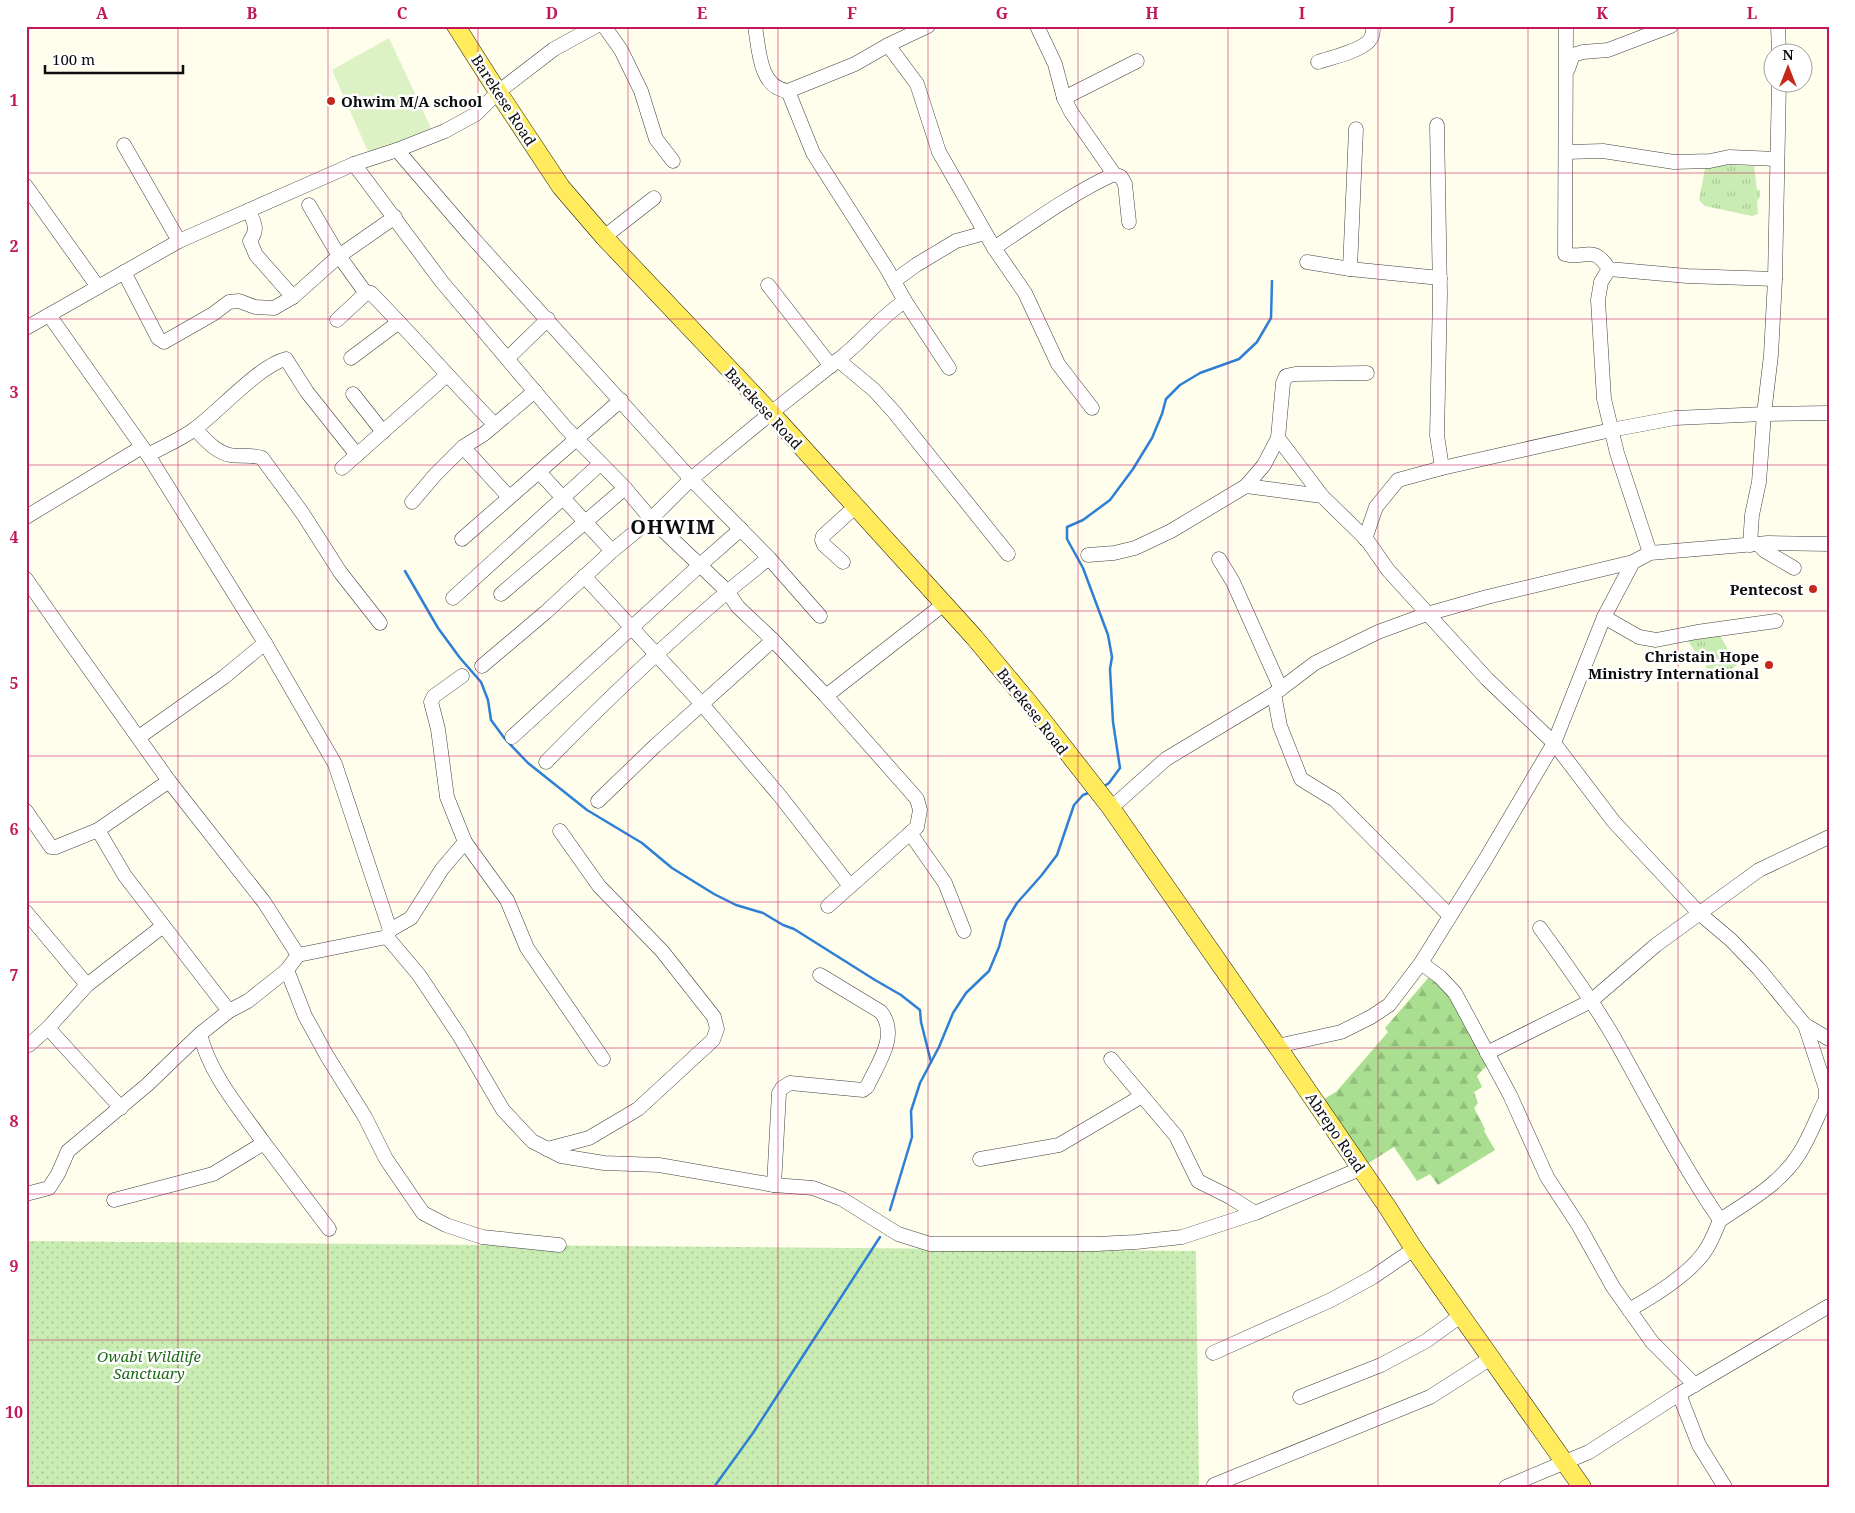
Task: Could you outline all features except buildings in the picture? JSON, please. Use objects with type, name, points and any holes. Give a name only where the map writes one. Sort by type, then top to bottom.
[{"type":"main road","name":"Barekese Road","points":[[456,26],[561,187],[974,637],[1029,703],[1088,779]]},
{"type":"main road","name":"Abrepo Road","points":[[1088,779],[1277,1046],[1388,1208],[1414,1250],[1462,1315],[1582,1487]]},
{"type":"street","points":[[26,328],[179,241],[354,164],[445,131],[476,114],[498,92],[554,49],[596,26]]},
{"type":"street","points":[[604,26],[621,50],[641,91],[656,138],[673,160]]},
{"type":"street","points":[[755,26],[766,79],[779,90],[788,91],[855,64],[928,26]]},
{"type":"street","points":[[1037,26],[1055,64],[1064,98],[1071,112],[1114,174],[1121,177],[1125,184],[1129,222]]},
{"type":"street","points":[[1318,62],[1344,54],[1369,41],[1373,26]]},
{"type":"street","points":[[1566,26],[1565,254],[1594,254],[1602,258],[1610,269],[1687,276],[1775,279]]},
{"type":"street","points":[[1565,77],[1573,55],[1583,52],[1608,50],[1672,26]]},
{"type":"street","points":[[1778,26],[1779,42]]},
{"type":"street","points":[[888,46],[917,84],[939,152],[985,234],[1025,293],[1058,364],[1092,408]]},
{"type":"street","points":[[1064,98],[1137,61]]},
{"type":"street","points":[[788,91],[813,152],[905,301],[949,368]]},
{"type":"street","points":[[1754,545],[1752,515],[1759,482],[1771,355],[1775,279],[1779,92]]},
{"type":"street","points":[[1437,125],[1440,278],[1437,435],[1442,468]]},
{"type":"street","points":[[1350,269],[1356,130]]},
{"type":"street","points":[[124,145],[179,241]]},
{"type":"street","points":[[397,150],[471,236],[691,479],[769,558],[820,616]]},
{"type":"street","points":[[1566,152],[1603,151],[1674,162],[1710,161],[1729,157],[1777,159]]},
{"type":"street","points":[[354,164],[442,282],[576,439],[625,488],[651,519],[727,591],[738,607],[773,640],[826,696],[917,799],[920,810],[916,827],[828,906]]},
{"type":"street","points":[[994,248],[1079,192],[1114,174]]},
{"type":"street","points":[[26,186],[98,288]]},
{"type":"street","points":[[604,236],[654,198]]},
{"type":"street","points":[[309,205],[339,256],[365,292],[371,293],[400,322],[495,425]]},
{"type":"street","points":[[249,210],[256,229],[256,233],[250,241],[256,256],[293,297]]},
{"type":"street","points":[[124,272],[158,338],[164,342],[213,314],[229,302],[239,301],[255,308],[274,308],[293,297],[339,256],[395,217]]},
{"type":"street","points":[[894,281],[916,265],[956,241],[985,234]]},
{"type":"street","points":[[1307,262],[1350,269],[1440,278]]},
{"type":"street","points":[[1610,269],[1601,282],[1598,300],[1604,399],[1610,430],[1623,474],[1650,553]]},
{"type":"street","points":[[768,285],[835,363],[874,390],[894,412],[1008,554]]},
{"type":"street","points":[[337,320],[365,292]]},
{"type":"street","points":[[482,666],[651,519],[691,479],[854,348],[895,307],[905,301]]},
{"type":"street","points":[[49,315],[145,451],[265,643],[335,764],[388,934],[419,975],[459,1035],[503,1110],[532,1141],[561,1156],[596,1162],[659,1166],[774,1186],[813,1188],[842,1199],[898,1234],[930,1244],[1009,1245],[1136,1242],[1182,1237],[1255,1213],[1360,1169]]},
{"type":"street","points":[[508,358],[548,319]]},
{"type":"street","points":[[351,358],[400,322]]},
{"type":"street","points":[[26,517],[145,451],[195,429],[262,372],[280,360],[286,359],[307,392],[357,455]]},
{"type":"street","points":[[1088,555],[1114,553],[1135,548],[1172,530],[1246,486],[1264,465],[1278,438],[1283,384],[1286,376],[1295,374],[1367,372]]},
{"type":"street","points":[[342,468],[447,375]]},
{"type":"street","points":[[412,502],[463,446],[484,434],[535,391]]},
{"type":"street","points":[[353,394],[383,432]]},
{"type":"street","points":[[462,539],[621,400]]},
{"type":"street","points":[[1365,540],[1376,508],[1398,480],[1442,468],[1610,430],[1675,418],[1829,413]]},
{"type":"street","points":[[195,429],[216,449],[230,455],[255,455],[262,458],[303,514],[340,572],[380,623]]},
{"type":"street","points":[[1278,438],[1322,496],[1367,540],[1388,570],[1427,614],[1487,679],[1554,743],[1614,822],[1699,913],[1731,940],[1759,969],[1805,1025],[1829,1039]]},
{"type":"street","points":[[463,446],[509,498]]},
{"type":"street","points":[[453,598],[600,464]]},
{"type":"street","points":[[539,472],[612,551]]},
{"type":"street","points":[[1246,486],[1322,496]]},
{"type":"street","points":[[501,594],[625,488]]},
{"type":"street","points":[[843,562],[824,545],[822,540],[823,536],[855,507]]},
{"type":"street","points":[[512,737],[700,565],[741,530]]},
{"type":"street","points":[[1106,802],[1166,759],[1278,691],[1315,663],[1378,632],[1427,614],[1487,597],[1633,562],[1650,553],[1768,543],[1829,544]]},
{"type":"street","points":[[1754,545],[1794,568]]},
{"type":"street","points":[[546,762],[608,698],[656,654],[727,591],[769,558]]},
{"type":"street","points":[[1219,559],[1233,582],[1278,691],[1280,726],[1301,779],[1335,800],[1450,916]]},
{"type":"street","points":[[1277,1046],[1341,1032],[1371,1017],[1389,1005],[1421,963],[1554,743],[1604,617],[1633,562]]},
{"type":"street","points":[[584,576],[701,703],[780,796],[850,886]]},
{"type":"street","points":[[26,578],[170,781],[264,902],[298,955]]},
{"type":"street","points":[[826,696],[944,604]]},
{"type":"street","points":[[1604,617],[1640,637],[1656,640],[1776,621]]},
{"type":"street","points":[[598,801],[701,703],[773,640]]},
{"type":"street","points":[[139,737],[224,678],[265,643]]},
{"type":"street","points":[[462,676],[434,696],[431,702],[438,729],[447,797],[465,842],[507,900],[527,948],[603,1059]]},
{"type":"street","points":[[26,812],[51,847],[56,847],[98,830],[170,781]]},
{"type":"street","points":[[98,830],[125,876],[229,1011]]},
{"type":"street","points":[[547,1149],[589,1138],[638,1109],[713,1040],[717,1028],[714,1017],[662,951],[599,886],[560,831]]},
{"type":"street","points":[[910,833],[944,883],[964,931]]},
{"type":"street","points":[[1487,1053],[1591,1001],[1642,957],[1759,870],[1829,837]]},
{"type":"street","points":[[26,1194],[49,1188],[58,1174],[68,1151],[173,1062],[200,1034],[229,1011],[248,1001],[287,970],[298,955],[388,934],[411,918],[442,869],[465,842]]},
{"type":"street","points":[[26,912],[86,984]]},
{"type":"street","points":[[29,1045],[48,1028],[86,984],[163,926]]},
{"type":"street","points":[[1540,928],[1591,1001],[1612,1035],[1697,1186],[1720,1220]]},
{"type":"street","points":[[1421,963],[1440,977],[1454,993],[1510,1095],[1548,1177],[1629,1310],[1652,1342],[1695,1385]]},
{"type":"street","points":[[287,970],[305,1016],[326,1056],[365,1117],[386,1159],[423,1213],[446,1225],[482,1237],[559,1245]]},
{"type":"street","points":[[774,1186],[779,1093],[782,1088],[790,1083],[863,1090],[867,1087],[889,1038],[887,1020],[881,1012],[820,975]]},
{"type":"street","points":[[1629,1310],[1653,1297],[1683,1274],[1707,1250],[1720,1220],[1761,1193],[1782,1175],[1799,1154],[1826,1099],[1826,1089],[1805,1025]]},
{"type":"street","points":[[48,1028],[121,1108]]},
{"type":"street","points":[[200,1034],[204,1050],[216,1074],[264,1143],[329,1229]]},
{"type":"street","points":[[1111,1059],[1176,1136],[1198,1181],[1230,1196],[1255,1213]]},
{"type":"street","points":[[980,1159],[1059,1145],[1142,1096]]},
{"type":"street","points":[[114,1200],[213,1174],[264,1143]]},
{"type":"street","points":[[1213,1353],[1331,1300],[1373,1277],[1414,1250]]},
{"type":"street","points":[[1506,1487],[1588,1452],[1679,1394],[1829,1306]]},
{"type":"street","points":[[1300,1397],[1380,1365],[1426,1341],[1462,1315]]},
{"type":"street","points":[[1214,1484],[1430,1397],[1491,1358]]},
{"type":"street","points":[[1679,1394],[1699,1445],[1725,1487]]},
{"type":"green space","points":[[389,38],[431,128],[369,154],[332,70]]},
{"type":"green space","points":[[1706,164],[1754,166],[1757,190],[1760,190],[1760,197],[1757,201],[1758,214],[1752,216],[1705,206],[1699,200]]},
{"type":"green space","points":[[1720,635],[1732,657],[1702,662],[1686,638]]},
{"type":"green space","points":[[1734,660],[1737,665],[1724,674],[1718,665],[1709,671],[1705,666]]},
{"type":"green space","points":[[1430,976],[1451,999],[1488,1064],[1477,1076],[1482,1087],[1474,1092],[1478,1103],[1474,1108],[1495,1150],[1438,1185],[1430,1174],[1417,1181],[1394,1147],[1367,1164],[1323,1100],[1337,1091],[1388,1032],[1385,1028]]},
{"type":"green space","name":"Owabi Wildlife Sanctuary","points":[[26,1241],[1196,1251],[1199,1487],[26,1487]]},
{"type":"waterway","points":[[1103,787],[1109,783],[1120,768],[1113,722],[1110,669],[1112,657],[1108,635],[1083,568],[1067,539],[1067,527],[1083,520],[1110,500],[1133,469],[1152,438],[1166,399],[1180,385],[1200,373],[1239,359],[1257,342],[1271,318],[1272,281]]},
{"type":"waterway","points":[[405,571],[438,628],[481,682],[488,700],[491,720],[505,739],[528,763],[587,810],[642,843],[672,868],[714,894],[736,905],[763,913],[794,929],[901,995],[920,1010],[921,1022],[931,1062]]},
{"type":"waterway","points":[[890,1210],[912,1137],[911,1111],[920,1083],[939,1047],[953,1013],[966,993],[989,971],[999,947],[1006,921],[1017,903],[1057,855],[1074,805],[1083,795],[1091,792]]},
{"type":"waterway","points":[[714,1487],[753,1433],[880,1237]]},
{"type":"place","name":"Ohwim M/A school","points":[[331,101]]},
{"type":"place","name":"Pentecost","points":[[1813,589]]},
{"type":"place","name":"Christain Hope Ministry International","points":[[1769,665]]},
{"type":"district","name":"OHWIM","points":[[673,526]]}]
